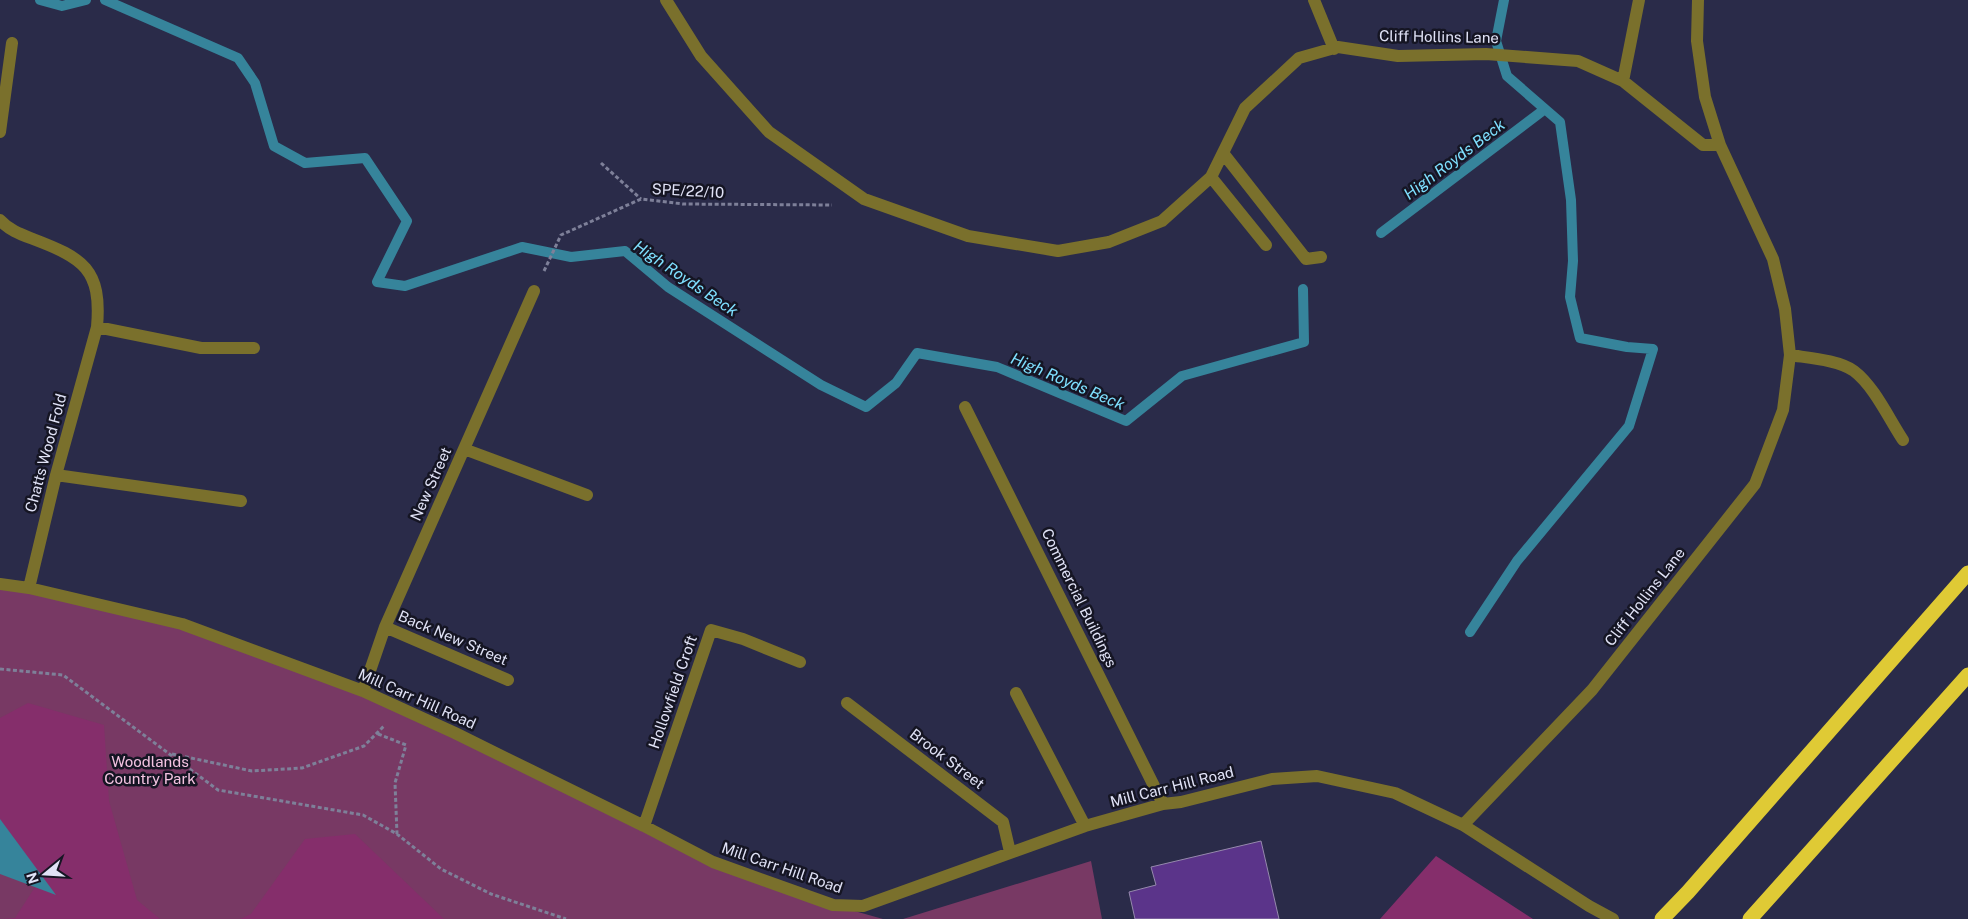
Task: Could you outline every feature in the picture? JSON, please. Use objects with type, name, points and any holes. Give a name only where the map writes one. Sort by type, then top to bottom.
[{"type":"highway","points":[[1662,919],[1688,892],[1968,573]]},
{"type":"highway","points":[[1750,919],[1968,675]]},
{"type":"street","name":"Cliff Hollins Lane","points":[[666,0],[701,56],[769,132],[864,199],[968,236],[1058,251],[1109,242],[1162,221],[1211,177],[1245,108],[1299,58],[1338,47],[1398,56],[1486,54],[1578,61],[1623,82],[1703,145],[1720,145],[1773,259],[1785,309],[1790,355],[1783,410],[1755,484],[1592,690],[1463,825]]},
{"type":"street","points":[[1314,0],[1334,49]]},
{"type":"street","points":[[1623,82],[1639,0]]},
{"type":"street","points":[[1698,0],[1697,41],[1705,97],[1720,145]]},
{"type":"street","points":[[0,132],[12,43]]},
{"type":"street","points":[[1223,153],[1306,259],[1321,257]]},
{"type":"street","points":[[1211,177],[1266,245]]},
{"type":"street","name":"Chatts Wood Fold","points":[[0,220],[11,230],[62,250],[84,265],[92,275],[99,305],[97,327],[56,475],[29,588]]},
{"type":"street","name":"New Street","points":[[363,691],[385,627],[534,291]]},
{"type":"street","points":[[97,327],[202,348],[254,348]]},
{"type":"street","points":[[1790,355],[1829,361],[1853,370],[1868,385],[1903,440]]},
{"type":"street","name":"Commercial Buildings","points":[[965,406],[1163,804]]},
{"type":"street","points":[[464,449],[587,495]]},
{"type":"street","points":[[56,475],[241,502]]},
{"type":"street","name":"Mill Carr Hill Road","points":[[0,584],[29,588],[182,624],[363,691],[455,733],[713,862],[833,905],[863,906],[1085,826],[1163,804],[1181,802],[1272,780],[1317,776],[1395,793],[1463,825],[1589,906],[1613,919]]},
{"type":"street","name":"Back New Street","points":[[385,627],[508,680]]},
{"type":"street","name":"Hollowfield Croft","points":[[644,826],[711,630],[743,639],[800,662]]},
{"type":"street","points":[[1016,693],[1085,826]]},
{"type":"street","name":"Brook Street","points":[[847,703],[1004,822],[1010,852]]},
{"type":"path","points":[[601,163],[641,199]]},
{"type":"path","name":"SPE/22/10","points":[[542,274],[561,235],[641,199],[683,204],[828,206],[864,199]]},
{"type":"path","points":[[0,669],[63,675],[218,790],[363,815],[397,834],[441,869],[492,894],[566,919]]},
{"type":"path","points":[[169,753],[252,771],[302,768],[364,746],[402,709]]},
{"type":"path","points":[[378,734],[406,745],[395,783],[397,834]]},
{"type":"green space","name":"Woodlands Country Park","points":[[0,584],[182,624],[363,691],[713,862],[833,905],[883,919],[0,919]]},
{"type":"green space","points":[[1091,861],[1102,919],[903,919]]},
{"type":"shaded area","points":[[28,703],[104,725],[109,801],[137,900],[160,919],[4,919],[15,918],[39,881],[0,844],[0,718]]},
{"type":"shaded area","points":[[355,834],[444,919],[240,919],[251,914],[305,839]]},
{"type":"shaded area","points":[[1436,856],[1533,919],[1380,919]]},
{"type":"water","points":[[0,819],[56,895],[0,874]]},
{"type":"building","points":[[1261,841],[1279,919],[1135,919],[1129,892],[1156,885],[1151,867]]},
{"type":"waterway","name":"High Royds Beck","points":[[40,0],[62,6],[86,0]]},
{"type":"waterway","name":"High Royds Beck","points":[[105,0],[238,58],[255,83],[274,146],[305,163],[365,158],[407,221],[377,282],[405,286],[522,247],[571,257],[625,251],[668,287],[821,385],[866,407],[896,383],[917,353],[997,367],[1126,421],[1182,376],[1304,342],[1303,289]]},
{"type":"waterway","points":[[1470,632],[1517,561],[1629,426],[1653,349],[1627,347],[1580,338],[1570,297],[1573,261],[1571,200],[1560,122],[1507,76],[1496,41],[1504,0]]},
{"type":"waterway","name":"High Royds Beck","points":[[1381,233],[1545,109]]}]
